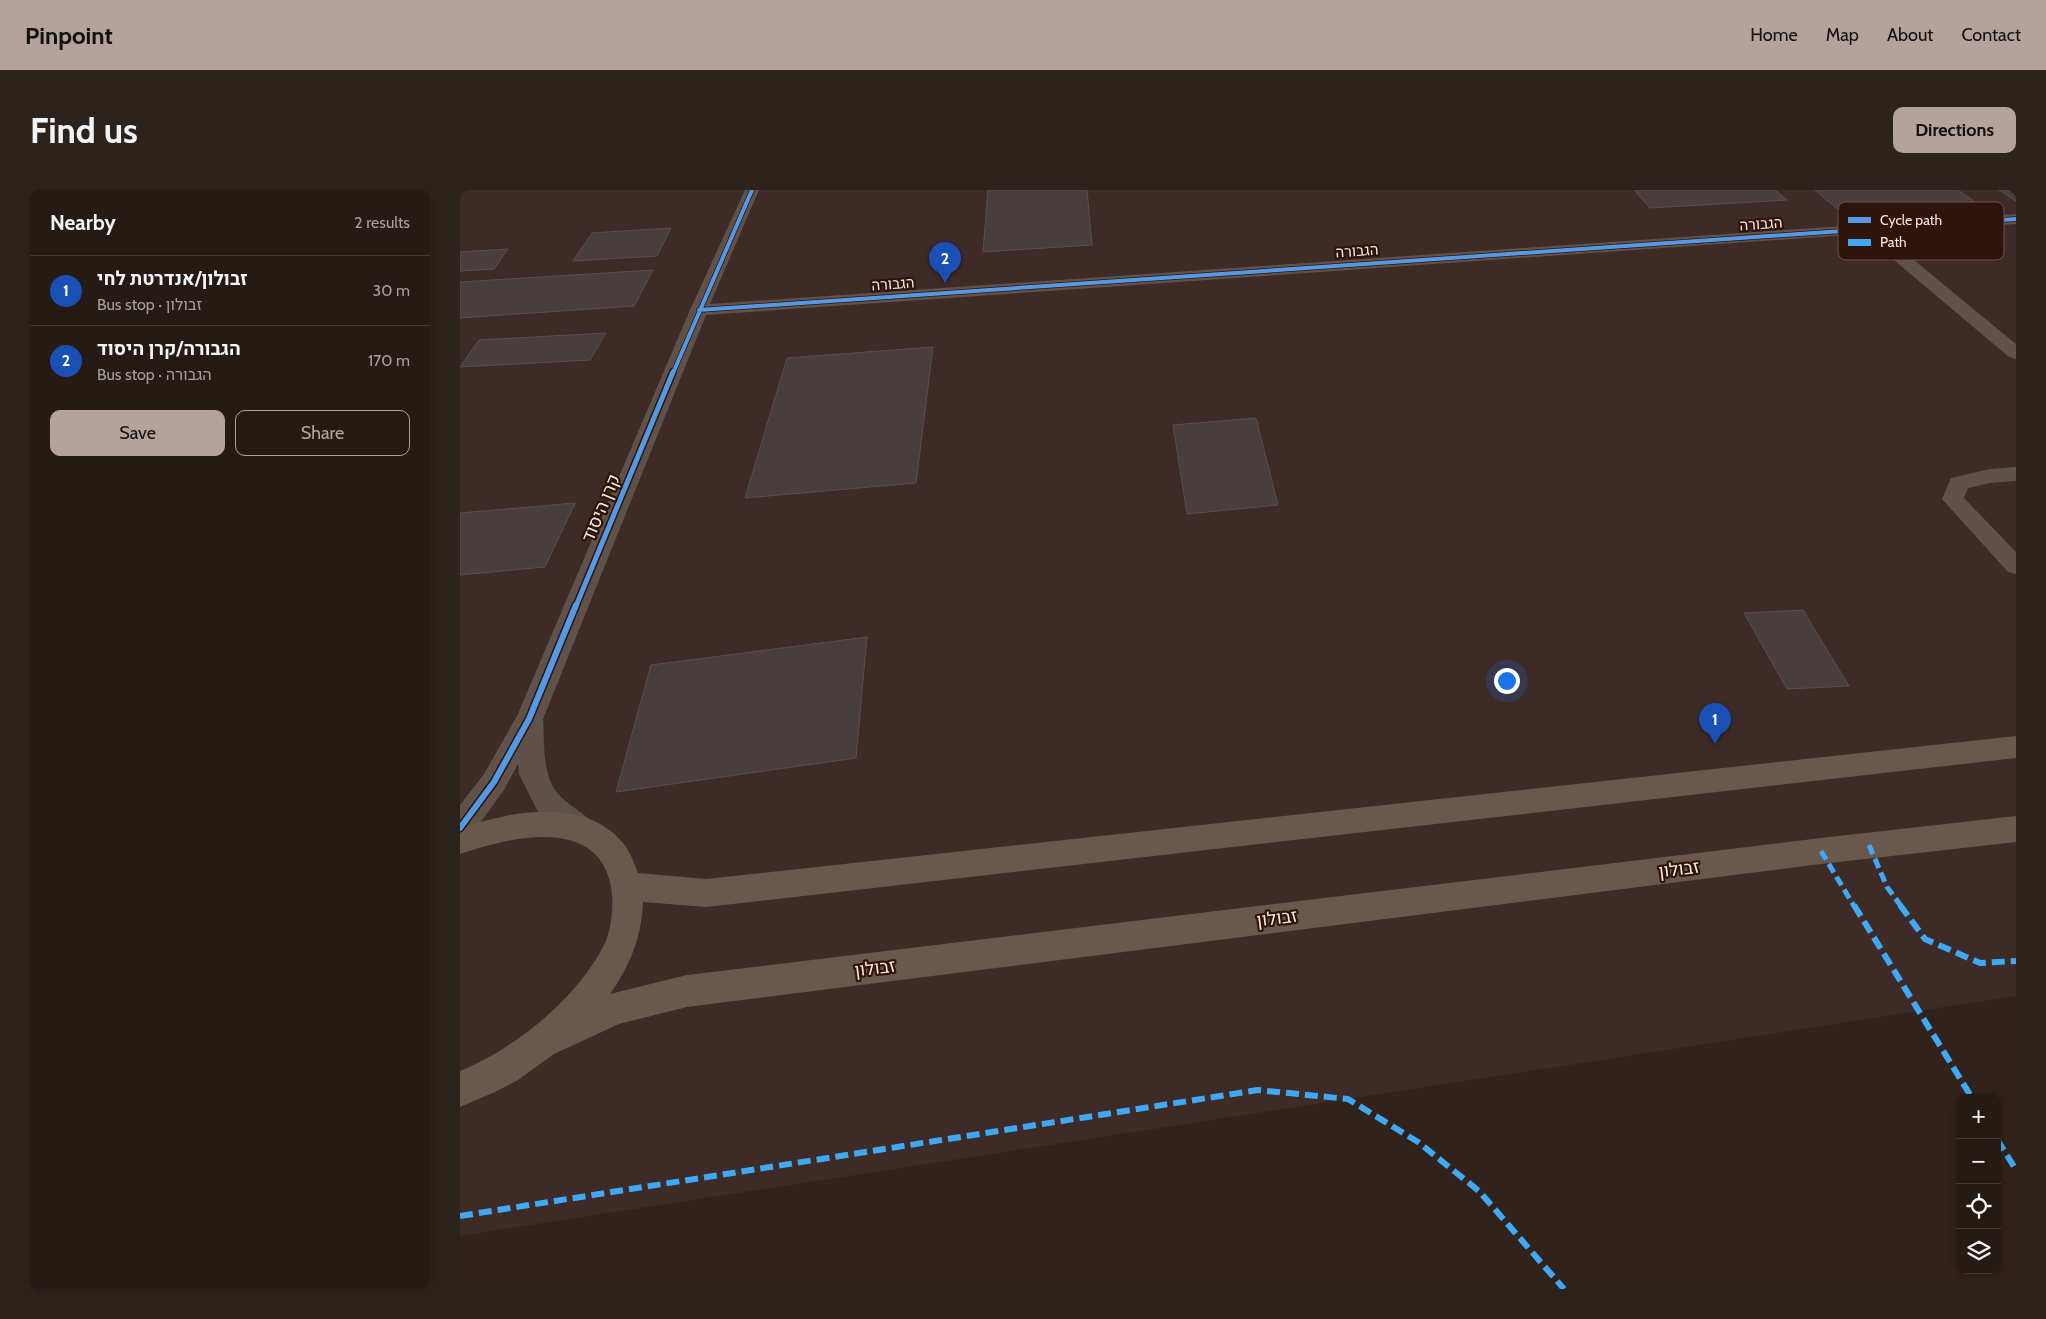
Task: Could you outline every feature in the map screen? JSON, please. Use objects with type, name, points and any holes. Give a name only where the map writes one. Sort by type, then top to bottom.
[{"type":"main road","points":[[628,886],[706,893],[2016,748]]},
{"type":"main road","points":[[460,840],[493,829],[542,824],[583,831],[613,852],[628,886],[627,917],[617,951],[596,987],[546,1040],[481,1082],[460,1089]]},
{"type":"main road","name":"זבולון","points":[[546,1040],[616,1008],[688,991],[2016,829]]},
{"type":"street","name":"קרן היסוד","points":[[460,828],[494,782],[529,719],[752,190]]},
{"type":"street","name":"הגבורה","points":[[700,310],[1838,232]]},
{"type":"street","points":[[1903,260],[2016,353]]},
{"type":"street","points":[[2016,474],[1990,476],[1959,483],[1953,499],[2016,566]]},
{"type":"street","name":"קרן היסוד","points":[[529,719],[533,774],[549,805],[583,831]]},
{"type":"shaded area","points":[[460,190],[2016,190],[2016,996],[460,1236]]},
{"type":"building","points":[[988,190],[1087,190],[1092,245],[983,252]]},
{"type":"building","points":[[1634,190],[1775,190],[1787,200],[1650,208]]},
{"type":"building","points":[[1815,190],[1958,190],[1975,202],[1838,202],[1838,210]]},
{"type":"building","points":[[1999,190],[2016,190],[2016,201]]},
{"type":"building","points":[[671,228],[657,256],[573,261],[592,233]]},
{"type":"building","points":[[508,249],[494,269],[460,271],[460,252]]},
{"type":"building","points":[[653,270],[634,306],[460,318],[460,282]]},
{"type":"building","points":[[606,333],[590,360],[460,367],[479,340]]},
{"type":"building","points":[[933,347],[916,483],[745,498],[787,358]]},
{"type":"building","points":[[1256,418],[1278,505],[1187,514],[1173,425]]},
{"type":"building","points":[[575,503],[545,567],[460,575],[460,513]]},
{"type":"building","points":[[1803,610],[1849,686],[1787,689],[1744,613]]},
{"type":"building","points":[[867,637],[856,758],[616,792],[651,665]]},
{"type":"marked path","points":[[1869,845],[1887,887],[1925,939],[1980,963],[2016,961]]},
{"type":"marked path","points":[[1821,851],[1970,1094]]},
{"type":"marked path","points":[[460,1216],[1258,1090],[1348,1099],[1418,1142],[1479,1191],[1564,1289]]},
{"type":"marked path","points":[[2001,1146],[2016,1170]]},
{"type":"cycle path","points":[[460,828],[494,782],[529,719],[699,310],[752,190]]},
{"type":"cycle path","points":[[2004,220],[2016,219]]},
{"type":"cycle path","points":[[699,310],[1838,231]]},
{"type":"place","name":"הגבורה/קרן היסוד","points":[[945,283]]},
{"type":"place","name":"זבולון/אנדרטת לחי","points":[[1715,744]]}]
